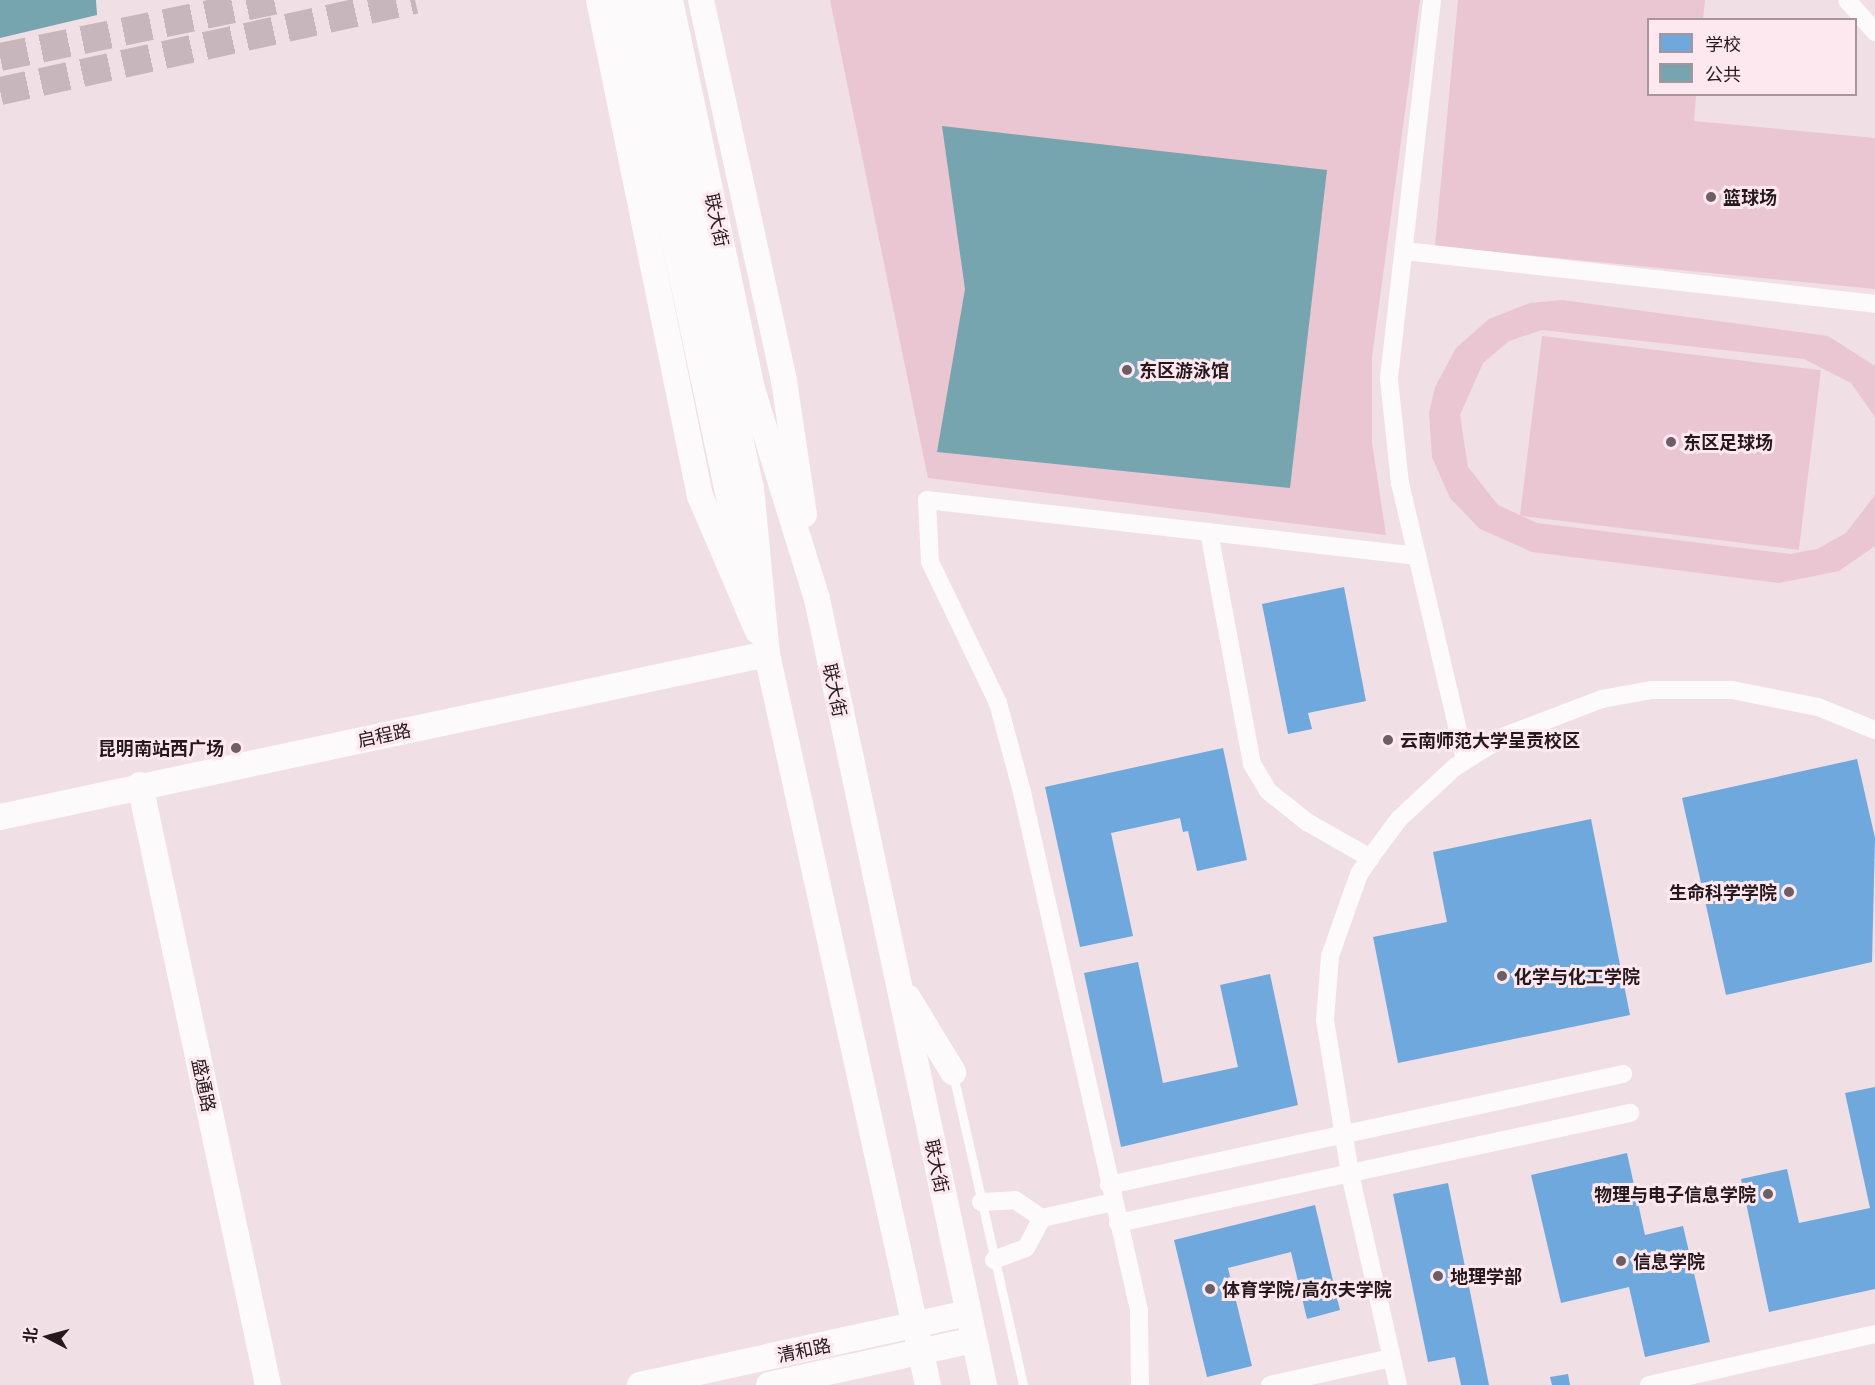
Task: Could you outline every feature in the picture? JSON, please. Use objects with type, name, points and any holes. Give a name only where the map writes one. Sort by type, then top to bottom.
[{"type":"main road","points":[[599,0],[700,496],[767,654]]},
{"type":"main road","points":[[623,0],[724,492],[767,654]]},
{"type":"main road","name":"联大街","points":[[647,0],[751,488],[767,654],[928,1385]]},
{"type":"main road","name":"联大街","points":[[670,0],[752,389],[817,599],[984,1385]]},
{"type":"main road","points":[[701,0],[784,381],[817,599]]},
{"type":"main road","name":"启程路","points":[[0,817],[140,785],[767,654]]},
{"type":"main road","name":"盛通路","points":[[140,785],[268,1385]]},
{"type":"main road","points":[[897,981],[953,1072]]},
{"type":"main road","name":"清和路","points":[[640,1385],[968,1313]]},
{"type":"main road","name":"清和路","points":[[768,1385],[974,1340]]},
{"type":"street","points":[[1432,0],[1389,380],[1400,483],[1465,761]]},
{"type":"street","points":[[1847,0],[1875,32]]},
{"type":"street","points":[[1405,251],[1875,304]]},
{"type":"street","points":[[1140,1385],[1139,1310],[1022,792],[998,703],[930,562],[927,500],[1416,556]]},
{"type":"street","points":[[1209,532],[1252,764],[1268,790],[1307,822],[1370,858]]},
{"type":"street","points":[[1398,1385],[1350,1173],[1325,1020],[1330,956],[1359,874],[1370,858],[1399,819],[1465,761],[1515,732],[1602,699],[1652,690],[1732,690],[1818,707],[1875,730]]},
{"type":"street","points":[[994,1260],[1026,1248],[1042,1218],[1111,1193],[1343,1134],[1623,1074]]},
{"type":"street","points":[[1118,1223],[1630,1113]]},
{"type":"street","points":[[981,1202],[1015,1200],[1042,1218]]},
{"type":"street","points":[[1649,1385],[1875,1334]]},
{"type":"street","points":[[1270,1385],[1392,1358]]},
{"type":"lane","points":[[953,1072],[1023,1385]]},
{"type":"shaded area","points":[[830,0],[1420,0],[1372,357],[1372,443],[1386,535],[928,478]]},
{"type":"shaded area","name":"篮球场","points":[[1458,0],[1705,0],[1703,18],[1647,18],[1647,96],[1696,96],[1694,121],[1875,138],[1875,289],[1435,246]]},
{"type":"shaded area","points":[[1562,300],[1828,336],[1875,366],[1875,417],[1851,383],[1804,359],[1542,330],[1509,341],[1483,363],[1460,415],[1468,467],[1498,505],[1537,523],[1791,554],[1817,549],[1846,533],[1875,495],[1875,546],[1839,571],[1779,583],[1532,552],[1480,529],[1450,498],[1432,457],[1429,413],[1435,387],[1456,348],[1489,319],[1530,303]]},
{"type":"shaded area","name":"东区足球场","points":[[1542,336],[1821,370],[1799,550],[1520,516]]},
{"type":"building: 学校","points":[[1344,587],[1366,701],[1308,713],[1312,729],[1288,734],[1262,604]]},
{"type":"building: 学校","points":[[1223,748],[1247,860],[1197,871],[1188,831],[1183,832],[1180,818],[1111,833],[1133,936],[1080,947],[1045,787]]},
{"type":"building: 学校","name":"生命科学学院","points":[[1857,759],[1875,838],[1872,962],[1726,995],[1682,798]]},
{"type":"building: 学校","name":"化学与化工学院","points":[[1591,819],[1630,1015],[1398,1063],[1373,937],[1447,922],[1433,852]]},
{"type":"building: 学校","points":[[1138,962],[1163,1083],[1238,1067],[1220,985],[1270,974],[1298,1105],[1121,1147],[1084,973]]},
{"type":"building: 学校","name":"物理与电子信息学院","points":[[1875,1087],[1875,1289],[1769,1312],[1741,1179],[1787,1169],[1799,1223],[1870,1208],[1845,1093]]},
{"type":"building: 学校","name":"信息学院","points":[[1627,1153],[1645,1235],[1683,1226],[1710,1342],[1645,1357],[1629,1287],[1561,1303],[1531,1175]]},
{"type":"building: 学校","name":"地理学部","points":[[1448,1183],[1489,1385],[1461,1385],[1455,1357],[1428,1362],[1393,1194]]},
{"type":"building: 学校","name":"体育学院/高尔夫学院","points":[[1315,1205],[1340,1310],[1307,1319],[1291,1252],[1228,1268],[1252,1366],[1207,1377],[1174,1240]]},
{"type":"building: 学校","points":[[1568,1374],[1570,1385],[1552,1385],[1550,1377]]},
{"type":"building: 公共","points":[[0,0],[96,0],[97,15],[0,38]]},
{"type":"building: 公共","name":"东区游泳馆","points":[[942,126],[1327,170],[1290,488],[937,452],[965,289]]},
{"type":"tunnel","points":[[0,57],[278,0]]},
{"type":"tunnel","points":[[0,91],[415,0]]},
{"type":"place","name":"篮球场","points":[[1711,197]]},
{"type":"place","name":"东区游泳馆","points":[[1127,370]]},
{"type":"place","name":"东区足球场","points":[[1671,442]]},
{"type":"place","name":"云南师范大学呈贡校区","points":[[1388,740]]},
{"type":"place","name":"昆明南站西广场","points":[[236,748]]},
{"type":"place","name":"生命科学学院","points":[[1789,892]]},
{"type":"place","name":"化学与化工学院","points":[[1502,976]]},
{"type":"place","name":"物理与电子信息学院","points":[[1768,1194]]},
{"type":"place","name":"信息学院","points":[[1621,1261]]},
{"type":"place","name":"地理学部","points":[[1438,1276]]},
{"type":"place","name":"体育学院/高尔夫学院","points":[[1210,1289]]}]
